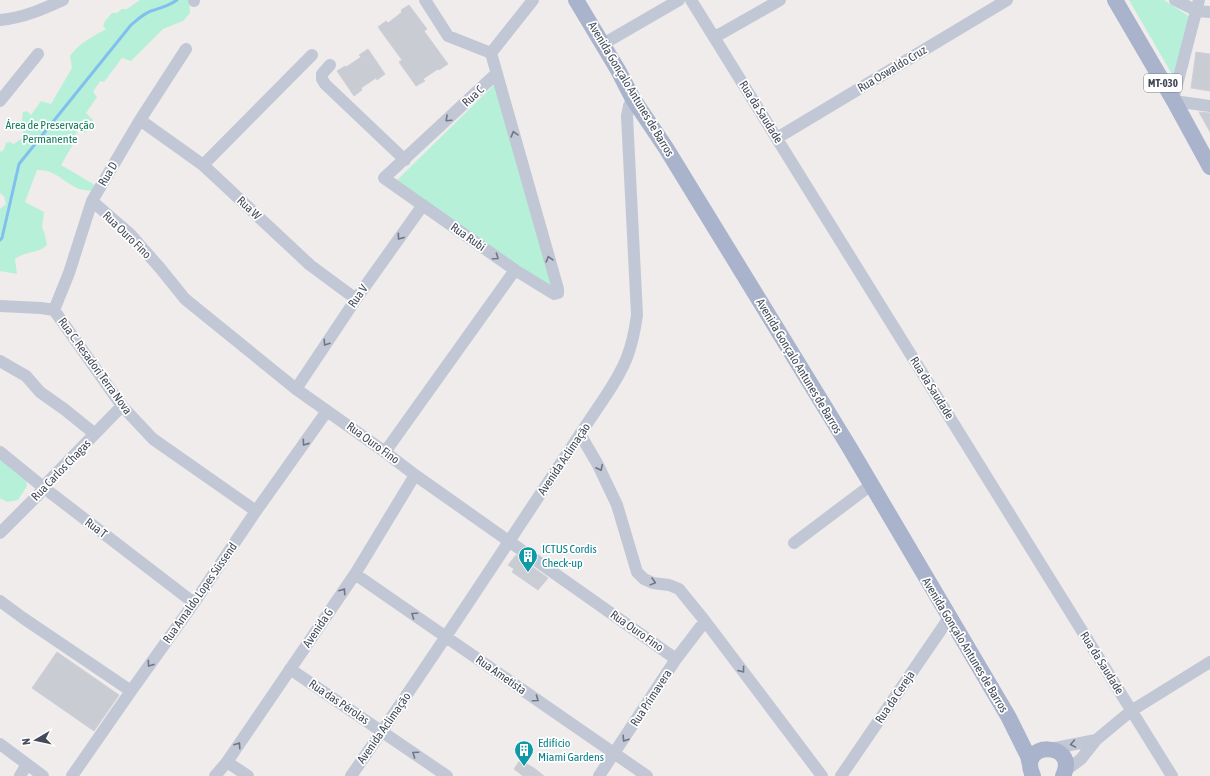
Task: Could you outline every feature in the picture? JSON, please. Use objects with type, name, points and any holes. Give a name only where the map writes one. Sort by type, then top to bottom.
[{"type":"main road","name":"Avenida Gonçalo Antunes de Barros","points":[[576,0],[603,44],[633,99],[666,148],[871,486],[1018,735],[1028,756],[1032,770]]},
{"type":"main road","name":"MT-030","points":[[1115,0],[1210,167]]},
{"type":"main road","points":[[1018,735],[1047,749],[1056,750],[1064,759],[1066,765],[1064,774]]},
{"type":"main road","name":"Avenida Gonçalo Antunes de Barros","points":[[1032,770],[1034,755],[1047,749]]},
{"type":"street","points":[[0,20],[39,11],[63,0]]},
{"type":"street","points":[[425,0],[448,36],[491,53]]},
{"type":"street","points":[[491,53],[534,0]]},
{"type":"street","points":[[603,44],[679,0]]},
{"type":"street","name":"Rua da Saudade","points":[[691,0],[1172,776]]},
{"type":"street","points":[[714,37],[780,0]]},
{"type":"street","name":"Rua Oswaldo Cruz","points":[[777,138],[1007,0]]},
{"type":"street","points":[[1175,0],[1198,5],[1210,12]]},
{"type":"street","points":[[1198,5],[1173,100],[1210,106]]},
{"type":"street","name":"Rua D","points":[[54,310],[69,273],[92,201],[140,120],[186,48]]},
{"type":"street","points":[[491,53],[497,73]]},
{"type":"street","points":[[0,101],[38,54]]},
{"type":"street","points":[[203,165],[312,55]]},
{"type":"street","points":[[330,65],[322,74],[322,79],[325,84],[405,160]]},
{"type":"street","name":"Rua C","points":[[384,178],[497,73]]},
{"type":"street","name":"Rua Rubi","points":[[384,178],[515,270],[554,294],[558,293],[558,288],[497,73]]},
{"type":"street","name":"Avenida Aclimação","points":[[351,776],[446,637],[508,541],[619,376],[628,357],[634,338],[638,315],[627,116],[629,106],[633,99]]},
{"type":"street","name":"Rua W","points":[[140,120],[203,165],[310,265],[356,299]]},
{"type":"street","name":"Rua Ouro Fino","points":[[92,201],[130,234],[160,268],[185,300],[296,389],[676,659]]},
{"type":"street","name":"Rua V","points":[[296,389],[356,299],[423,205]]},
{"type":"street","points":[[385,452],[515,270]]},
{"type":"street","name":"Rua C. Resadori Terra Nova","points":[[0,306],[54,310],[122,406],[153,439],[256,511]]},
{"type":"street","points":[[0,361],[26,376],[40,392],[96,434]]},
{"type":"street","name":"Rua Carlos Chagas","points":[[0,533],[39,494],[42,487],[122,406]]},
{"type":"street","name":"Rua Arnaldo Lopes Süssend","points":[[72,776],[327,411]]},
{"type":"street","points":[[580,434],[598,465],[617,505],[637,572],[644,579],[653,583],[669,584],[679,589],[705,621],[822,776]]},
{"type":"street","name":"Rua T","points":[[0,452],[42,487],[194,603]]},
{"type":"street","name":"Avenida G","points":[[215,776],[227,762],[354,574],[415,475]]},
{"type":"street","points":[[794,543],[871,486]]},
{"type":"street","name":"Rua Ametista","points":[[354,574],[647,776]]},
{"type":"street","points":[[0,601],[131,691]]},
{"type":"street","name":"Rua da Cereja","points":[[842,776],[949,618]]},
{"type":"street","name":"Rua Primavera","points":[[599,776],[615,754],[676,659],[705,621]]},
{"type":"street","points":[[1064,774],[1081,759],[1096,740],[1131,711],[1210,662]]},
{"type":"street","name":"Rua das Pérolas","points":[[290,669],[447,776]]},
{"type":"street","points":[[1047,749],[1096,740]]},
{"type":"street","points":[[0,744],[43,776]]},
{"type":"street","points":[[227,762],[248,776]]},
{"type":"street","points":[[20,776],[27,764]]},
{"type":"green space","name":"Área de Preservação Permanente","points":[[140,0],[189,0],[190,13],[183,21],[163,29],[131,61],[122,58],[104,82],[100,81],[93,92],[97,97],[86,113],[93,120],[85,133],[78,128],[72,146],[61,165],[95,185],[93,191],[79,189],[53,173],[37,170],[25,202],[44,212],[42,227],[47,245],[40,250],[19,256],[15,259],[17,274],[0,271],[0,209],[6,204],[4,196],[0,193],[0,151],[2,152],[6,143],[10,142],[14,144],[25,136],[21,128],[23,112],[27,111],[31,115],[41,101],[51,104],[72,68],[70,56],[77,47],[106,29],[103,26],[105,21],[112,13],[117,13],[122,9],[127,9]]},
{"type":"green space","points":[[1129,0],[1164,0],[1190,17],[1173,76]]},
{"type":"green space","points":[[496,83],[555,290],[395,182]]},
{"type":"green space","points":[[0,456],[26,477],[27,486],[18,500],[7,502],[0,498]]},
{"type":"building","points":[[409,5],[427,29],[424,31],[448,64],[423,79],[425,81],[416,86],[399,62],[402,60],[378,27],[386,21],[388,23],[402,12],[401,10]]},
{"type":"building","points":[[368,49],[385,74],[361,88],[362,90],[354,96],[337,71],[361,57],[359,55]]},
{"type":"building","points":[[1196,52],[1210,54],[1210,91],[1191,88]]},
{"type":"building","points":[[1199,112],[1210,113],[1210,132]]},
{"type":"building","name":"ICTUS Cordis Check-up","points":[[516,555],[548,578],[538,590],[512,572],[514,569],[508,565]]},
{"type":"building","points":[[57,652],[119,695],[94,731],[32,688]]},
{"type":"building","name":"Edifício Miami Gardens","points":[[520,760],[544,776],[523,776],[514,769]]},
{"type":"waterway","points":[[0,240],[2,238],[19,164],[131,25],[145,14],[167,6],[177,0]]},
{"type":"place","name":"ICTUS Cordis Check-up","points":[[528,573]]},
{"type":"place","name":"Edifício Miami Gardens","points":[[524,767]]}]
